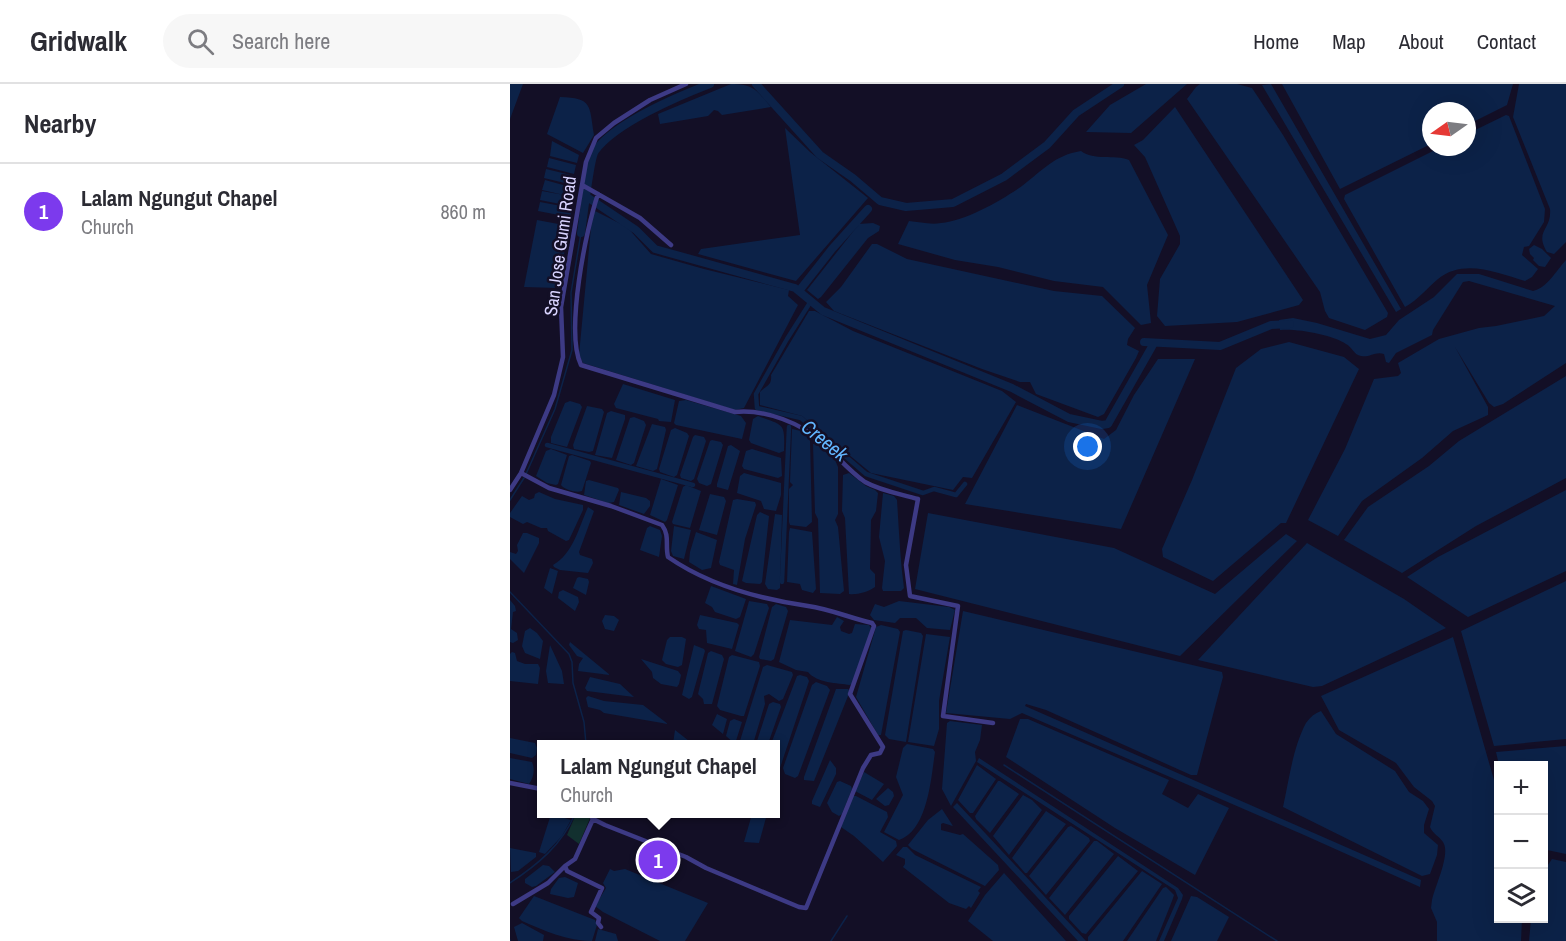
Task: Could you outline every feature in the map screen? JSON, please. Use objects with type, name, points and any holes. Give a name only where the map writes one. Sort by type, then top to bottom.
[{"type":"street","name":"San Jose Gumi Road","points":[[510,490],[523,475],[554,394],[563,357],[561,307],[586,162],[596,138],[614,123],[650,100],[686,84]]},
{"type":"street","points":[[582,185],[640,218],[671,245]]},
{"type":"street","points":[[598,194],[592,213],[575,307],[577,356],[581,365],[735,412],[762,413],[808,430],[863,481],[918,499],[906,565],[910,596],[958,606],[943,716],[993,723]]},
{"type":"street","points":[[513,904],[549,883],[558,871],[575,858],[593,819],[806,908],[863,768],[871,755],[880,753],[883,747],[850,694],[874,626],[872,622],[808,606],[776,602],[718,584],[668,557],[666,551],[668,536],[662,525],[610,505],[549,488],[523,475]]},
{"type":"street","points":[[510,783],[537,788]]},
{"type":"street","points":[[566,866],[567,871],[602,888],[591,912],[599,918],[598,923],[601,927]]},
{"type":"green space","points":[[574,818],[590,818],[579,844],[567,835]]},
{"type":"water","points":[[510,84],[523,84],[510,119]]},
{"type":"water","points":[[731,84],[745,85],[754,89],[771,107],[722,115],[714,110],[708,116],[660,124],[658,114]]},
{"type":"water","points":[[1146,84],[1187,84],[1131,133],[1086,132],[1110,105]]},
{"type":"water","points":[[1200,84],[1237,84],[1252,88],[1283,135],[1388,313],[1387,317],[1365,330],[1329,318],[1320,292],[1187,99]]},
{"type":"water","points":[[1271,84],[1401,309],[1396,312],[1262,85]]},
{"type":"water","points":[[1282,84],[1513,84],[1507,105],[1476,120],[1476,102],[1422,102],[1422,148],[1340,189]]},
{"type":"water","points":[[1519,84],[1566,84],[1566,242],[1554,254],[1547,252],[1542,239],[1549,221],[1550,209],[1513,117]]},
{"type":"water","points":[[560,97],[579,99],[588,105],[594,135],[583,153],[547,134]]},
{"type":"water","points":[[1175,107],[1303,300],[1299,305],[1237,322],[1165,326],[1157,316],[1160,279],[1180,244],[1180,236],[1145,157],[1134,145],[1143,140]]},
{"type":"water","points":[[1506,115],[1509,116],[1545,209],[1544,222],[1529,246],[1524,247],[1522,255],[1538,269],[1532,277],[1525,281],[1481,269],[1459,269],[1438,279],[1405,307],[1344,199],[1345,195],[1423,156],[1476,156],[1476,130]]},
{"type":"water","points":[[785,128],[810,152],[868,198],[796,281],[698,254],[701,249],[800,235]]},
{"type":"water","points":[[552,141],[579,155],[577,163],[550,156]]},
{"type":"water","points":[[1081,151],[1092,156],[1129,160],[1168,235],[1147,285],[1151,323],[1141,325],[1103,287],[1054,281],[998,267],[955,260],[898,244],[909,221],[937,224],[972,214],[1014,192],[1056,160]]},
{"type":"water","points":[[549,158],[576,165],[574,174],[547,167]]},
{"type":"water","points":[[546,169],[575,176],[573,185],[544,178]]},
{"type":"water","points":[[545,180],[574,188],[570,206],[540,200],[542,191],[564,195],[542,190]]},
{"type":"water","points":[[540,202],[572,208],[569,222],[563,221],[564,216],[538,211]]},
{"type":"water","points":[[595,211],[627,227],[651,254],[789,290],[788,296],[798,305],[744,408],[735,410],[583,363],[579,355],[592,217]]},
{"type":"water","points":[[537,220],[569,226],[558,288],[524,287]]},
{"type":"water","points":[[873,223],[880,226],[879,231],[868,238],[821,297],[818,299],[807,290],[859,224]]},
{"type":"water","points":[[872,244],[877,244],[907,259],[1054,291],[1102,296],[1135,328],[1127,345],[1139,351],[1104,414],[1098,417],[1036,394],[1030,382],[1020,382],[982,369],[834,311],[826,302],[841,287]]},
{"type":"water","points":[[1534,245],[1551,258],[1545,267],[1539,266],[1530,254],[1529,249]]},
{"type":"water","points":[[1566,260],[1566,363],[1503,404],[1494,407],[1489,403],[1455,347],[1488,407],[1488,415],[1453,431],[1422,458],[1362,501],[1338,536],[1308,520],[1345,449],[1374,379],[1398,376],[1401,373],[1398,363],[1439,339],[1479,328],[1544,316],[1555,306],[1469,281],[1463,282],[1432,335],[1396,353],[1389,363],[1386,362],[1384,354],[1359,355],[1348,345],[1324,335],[1305,331],[1280,330],[1279,320],[1293,318],[1317,323],[1370,339],[1386,335],[1399,320],[1434,297],[1457,274],[1479,274],[1533,291],[1547,283]]},
{"type":"water","points":[[809,311],[815,311],[853,331],[1002,391],[1016,402],[972,478],[963,477],[953,490],[871,473],[802,416],[760,405],[760,392],[770,383],[771,375]]},
{"type":"water","points":[[1289,342],[1344,357],[1359,369],[1286,523],[1281,523],[1213,581],[1163,557],[1162,549],[1236,368],[1261,349]]},
{"type":"water","points":[[1158,359],[1195,359],[1121,529],[965,504],[1017,405],[1104,439],[1116,430],[1134,395]]},
{"type":"water","points":[[1566,376],[1566,478],[1476,526],[1402,573],[1344,540],[1368,507],[1429,466],[1459,441]]},
{"type":"water","points":[[623,384],[675,400],[671,422],[659,421],[616,408],[614,404]]},
{"type":"water","points":[[686,400],[741,416],[746,423],[742,439],[676,425],[674,423],[679,401]]},
{"type":"water","points":[[570,401],[582,407],[567,447],[551,443],[551,437],[565,403]]},
{"type":"water","points":[[587,406],[602,409],[604,412],[593,451],[589,452],[574,449],[573,445]]},
{"type":"water","points":[[611,411],[625,415],[612,458],[595,455],[607,413]]},
{"type":"water","points":[[758,416],[781,426],[784,435],[784,451],[779,453],[751,443],[749,440],[753,419]]},
{"type":"water","points":[[634,417],[644,421],[646,425],[634,463],[631,465],[616,460],[630,418]]},
{"type":"water","points":[[652,424],[665,427],[666,430],[657,469],[653,471],[636,466]]},
{"type":"water","points":[[675,428],[689,436],[677,475],[674,477],[660,472],[659,469],[671,430]]},
{"type":"water","points":[[792,429],[806,432],[810,438],[812,522],[806,527],[790,525],[789,522],[789,489],[793,485],[790,482]]},
{"type":"water","points":[[695,435],[704,437],[706,441],[694,479],[691,481],[681,478],[680,475]]},
{"type":"water","points":[[712,440],[721,442],[723,445],[711,484],[707,486],[699,483],[697,479]]},
{"type":"water","points":[[813,444],[835,460],[838,467],[838,514],[835,520],[838,527],[844,591],[840,594],[820,593]]},
{"type":"water","points":[[731,445],[740,451],[728,490],[717,487],[717,484],[728,446]]},
{"type":"water","points":[[551,449],[567,455],[556,485],[547,483],[536,476],[546,451]]},
{"type":"water","points":[[752,449],[781,458],[782,476],[778,478],[744,469],[742,466],[746,451]]},
{"type":"water","points":[[572,455],[591,463],[582,491],[571,491],[561,485],[569,456]]},
{"type":"water","points":[[744,473],[781,483],[781,495],[776,511],[764,509],[761,501],[737,493],[740,476]]},
{"type":"water","points":[[849,473],[878,493],[876,511],[871,520],[870,569],[875,574],[875,587],[859,594],[849,594],[845,518],[842,511],[843,475]]},
{"type":"water","points":[[661,479],[678,485],[665,522],[650,515]]},
{"type":"water","points":[[586,481],[618,488],[614,502],[608,503],[584,495]]},
{"type":"water","points":[[686,485],[701,491],[690,528],[672,522],[683,487]]},
{"type":"water","points":[[1566,490],[1566,571],[1468,617],[1407,577],[1438,557]]},
{"type":"water","points":[[539,492],[555,499],[583,505],[583,510],[569,540],[566,541],[548,531],[547,528],[527,522],[523,524],[510,517],[510,513],[522,496],[529,500]]},
{"type":"water","points":[[621,492],[646,498],[650,501],[650,506],[644,514],[619,505]]},
{"type":"water","points":[[883,493],[894,496],[897,500],[904,588],[901,591],[883,591],[882,588],[885,561],[879,537]]},
{"type":"water","points":[[710,494],[724,497],[726,501],[717,535],[699,530]]},
{"type":"water","points":[[733,500],[755,502],[756,505],[745,539],[737,585],[733,584],[734,570],[720,565],[719,562]]},
{"type":"water","points":[[588,507],[594,511],[579,552],[580,555],[592,559],[593,563],[588,573],[560,570],[554,567],[553,565],[566,554],[570,547]]},
{"type":"water","points":[[760,512],[769,516],[762,582],[760,584],[746,583],[742,581],[757,515]]},
{"type":"water","points":[[928,513],[1114,548],[1215,594],[1286,534],[1297,541],[1180,656],[915,589]]},
{"type":"water","points":[[775,514],[782,515],[780,588],[777,590],[768,589],[765,584]]},
{"type":"water","points":[[650,526],[660,530],[662,536],[659,557],[640,550],[647,528]]},
{"type":"water","points":[[674,526],[691,530],[684,559],[673,556],[671,551]]},
{"type":"water","points":[[790,528],[812,532],[816,589],[813,593],[802,590],[800,584],[787,582]]},
{"type":"water","points":[[696,532],[717,540],[711,568],[702,570],[689,562]]},
{"type":"water","points":[[523,533],[539,538],[539,543],[524,573],[510,559],[510,552],[516,554],[518,551],[517,545]]},
{"type":"water","points":[[1307,543],[1404,599],[1446,628],[1322,686],[1313,687],[1198,660]]},
{"type":"water","points":[[550,568],[558,571],[552,594],[544,588]]},
{"type":"water","points":[[579,577],[588,579],[586,595],[573,588]]},
{"type":"water","points":[[1566,581],[1566,739],[1494,746],[1461,631]]},
{"type":"water","points":[[711,586],[746,599],[740,617],[736,619],[715,612],[705,603]]},
{"type":"water","points":[[563,590],[578,597],[579,602],[575,611],[558,598],[559,592]]},
{"type":"water","points":[[510,600],[516,611],[513,612],[511,629],[517,633],[518,640],[513,643],[510,642]]},
{"type":"water","points":[[749,601],[767,604],[769,608],[751,657],[735,651]]},
{"type":"water","points":[[899,601],[949,607],[955,610],[950,630],[927,628],[916,618],[900,618],[895,623],[874,620],[870,615],[875,604],[884,607]]},
{"type":"water","points":[[776,604],[786,607],[788,611],[774,659],[771,661],[760,659],[772,607]]},
{"type":"water","points":[[963,611],[1222,672],[1223,677],[1197,775],[1191,775],[1046,710],[1026,704],[1025,706],[1421,880],[1420,887],[1022,713],[1010,719],[946,713]]},
{"type":"water","points":[[605,615],[614,616],[619,620],[614,631],[605,629],[602,621]]},
{"type":"water","points":[[700,615],[739,625],[732,649],[707,643],[706,630],[699,629],[697,625]]},
{"type":"water","points":[[837,617],[844,621],[840,627],[841,631],[849,634],[852,633],[855,624],[869,625],[871,628],[855,682],[850,685],[833,683],[779,662],[790,620],[832,625]]},
{"type":"water","points":[[881,625],[898,629],[900,632],[881,735],[878,735],[856,697],[876,627]]},
{"type":"water","points":[[530,628],[543,641],[540,659],[525,653],[522,646],[525,631]]},
{"type":"water","points":[[903,631],[921,633],[923,636],[906,742],[889,739],[885,735]]},
{"type":"water","points":[[926,634],[950,637],[939,701],[939,729],[934,746],[908,742]]},
{"type":"water","points":[[670,637],[686,639],[682,665],[678,667],[666,664],[662,660],[667,640]]},
{"type":"water","points":[[1453,637],[1494,780],[1494,923],[1522,923],[1521,941],[1437,941],[1437,922],[1431,908],[1442,870],[1445,847],[1430,827],[1435,806],[1414,787],[1396,763],[1339,730],[1321,696]]},
{"type":"water","points":[[570,642],[610,675],[578,671],[583,658],[577,656],[569,645]]},
{"type":"water","points":[[550,645],[562,671],[564,684],[548,683],[546,671]]},
{"type":"water","points":[[694,645],[705,651],[692,697],[689,699],[682,695]]},
{"type":"water","points":[[711,651],[722,655],[724,659],[712,704],[704,704],[698,694],[708,653]]},
{"type":"water","points":[[515,653],[517,661],[525,664],[538,664],[540,668],[538,684],[510,681],[510,654]]},
{"type":"water","points":[[732,655],[759,662],[760,666],[744,716],[720,710],[717,706],[729,657]]},
{"type":"water","points":[[641,659],[678,671],[681,675],[677,687],[661,684],[653,678],[652,672]]},
{"type":"water","points":[[767,665],[792,672],[793,675],[783,699],[779,701],[769,694],[764,696],[765,704],[754,740],[740,740],[763,667]]},
{"type":"water","points":[[797,676],[807,677],[809,681],[780,768],[780,740],[773,740]]},
{"type":"water","points":[[590,677],[620,684],[634,697],[587,691],[585,688]]},
{"type":"water","points":[[816,682],[827,686],[830,690],[798,776],[795,778],[785,774],[783,768],[812,685]]},
{"type":"water","points":[[836,689],[850,691],[814,781],[804,780],[804,777]]},
{"type":"water","points":[[588,696],[604,701],[643,705],[668,724],[604,713],[588,707],[586,698]]},
{"type":"water","points":[[773,702],[780,704],[781,707],[769,740],[757,740],[769,704]]},
{"type":"water","points":[[1321,711],[1336,734],[1395,771],[1409,792],[1423,801],[1429,809],[1424,833],[1438,845],[1430,874],[1422,876],[1283,807],[1298,742],[1306,723]]},
{"type":"water","points":[[717,714],[727,719],[723,734],[712,725]]},
{"type":"water","points":[[734,719],[742,722],[736,740],[730,740],[726,736],[730,721]]},
{"type":"water","points":[[1020,719],[1028,719],[1169,780],[1162,794],[1188,808],[1198,794],[1229,808],[1195,875],[1115,828],[1006,757]]},
{"type":"water","points":[[950,721],[982,725],[980,740],[975,752],[976,761],[951,806],[942,789],[947,723]]},
{"type":"water","points":[[675,730],[688,740],[674,740]]},
{"type":"water","points":[[510,738],[535,743],[536,755],[532,758],[510,753]]},
{"type":"water","points":[[907,744],[933,749],[935,752],[922,815],[909,834],[899,840],[884,832],[903,795],[896,777],[903,748]]},
{"type":"water","points":[[1566,746],[1566,854],[1548,850],[1548,761],[1498,761],[1496,752]]},
{"type":"water","points":[[510,758],[532,762],[534,773],[529,784],[510,779]]},
{"type":"water","points":[[979,758],[1178,888],[1183,895],[1182,899],[1164,941],[1159,941],[1178,898],[1175,890],[977,762]]},
{"type":"water","points":[[830,760],[836,768],[836,774],[820,807],[812,804],[812,801]]},
{"type":"water","points":[[977,765],[996,779],[973,813],[970,813],[958,800]]},
{"type":"water","points":[[864,772],[884,784],[872,800],[855,791]]},
{"type":"water","points":[[998,781],[1019,794],[990,833],[975,816]]},
{"type":"water","points":[[837,782],[851,786],[852,789],[842,814],[839,816],[832,812],[827,803]]},
{"type":"water","points":[[888,788],[894,796],[889,805],[885,806],[876,799]]},
{"type":"water","points":[[1023,795],[1042,810],[1009,855],[993,836]]},
{"type":"water","points":[[851,796],[856,796],[887,812],[888,817],[880,832],[896,841],[897,846],[883,862],[841,827]]},
{"type":"water","points":[[957,803],[1086,941],[1078,941],[953,807]]},
{"type":"water","points":[[942,809],[953,826],[943,823],[941,830],[963,834],[998,865],[999,870],[985,886],[908,845],[928,820]]},
{"type":"water","points":[[1046,811],[1066,824],[1025,873],[1012,858]]},
{"type":"water","points":[[550,818],[571,820],[562,836],[545,854],[539,852]]},
{"type":"water","points":[[751,818],[766,818],[759,843],[744,842]]},
{"type":"water","points":[[1071,826],[1090,841],[1046,895],[1029,876]]},
{"type":"water","points":[[1094,841],[1114,854],[1065,915],[1049,898]]},
{"type":"water","points":[[903,847],[907,847],[915,855],[981,887],[971,908],[969,906],[966,909],[949,903],[903,867],[905,859],[896,855]]},
{"type":"water","points":[[510,848],[536,853],[536,857],[518,871],[511,872]]},
{"type":"water","points":[[1118,856],[1138,871],[1086,934],[1082,933],[1069,919],[1069,916]]},
{"type":"water","points":[[1552,859],[1566,862],[1566,941],[1529,941],[1531,923],[1548,923],[1548,865]]},
{"type":"water","points":[[543,865],[549,866],[555,872],[536,886],[532,887],[525,883],[525,879]]},
{"type":"water","points":[[610,869],[614,871],[625,869],[708,903],[685,941],[660,941],[595,906],[606,888],[603,883]]},
{"type":"water","points":[[1142,871],[1162,884],[1123,941],[1088,941],[1088,937]]},
{"type":"water","points":[[1004,873],[1066,941],[993,941],[968,921],[985,895]]},
{"type":"water","points":[[565,877],[578,883],[574,897],[550,894],[559,878]]},
{"type":"water","points":[[1166,887],[1174,895],[1156,941],[1127,941],[1163,888]]},
{"type":"water","points":[[534,896],[595,920],[597,925],[592,941],[565,937],[522,921],[519,918]]},
{"type":"water","points":[[1191,896],[1197,897],[1229,917],[1217,941],[1171,941]]},
{"type":"water","points":[[522,923],[544,935],[543,941],[518,941],[514,927]]},
{"type":"water","points":[[598,929],[616,934],[618,941],[595,941]]},
{"type":"waterway","points":[[581,233],[595,151],[617,130],[632,121],[665,103],[710,84]]},
{"type":"waterway","points":[[756,84],[820,155],[853,178],[880,201],[906,207],[953,203],[1004,177],[1047,145],[1076,113],[1120,84]]},
{"type":"waterway","points":[[587,197],[636,230],[655,249],[795,288],[823,311],[1012,388],[1069,418],[1102,425],[1108,424],[1154,343]]},
{"type":"waterway","points":[[799,291],[868,209]]},
{"type":"waterway","points":[[526,474],[555,409],[572,350],[571,293],[581,233]]},
{"type":"waterway","name":"Creeek","points":[[811,301],[756,394],[757,408],[801,418],[866,474],[923,493],[934,489],[956,495],[965,484]]},
{"type":"waterway","points":[[1144,342],[1220,346],[1271,325],[1290,324]]},
{"type":"waterway","points":[[782,582],[789,427]]},
{"type":"waterway","points":[[547,445],[693,485]]},
{"type":"waterway","points":[[510,500],[524,478]]},
{"type":"waterway","points":[[510,592],[569,654],[572,662],[573,683],[584,722],[586,740]]},
{"type":"waterway","points":[[1004,765],[1277,941]]},
{"type":"waterway","points":[[510,883],[530,869],[556,845],[573,818]]},
{"type":"waterway","points":[[831,941],[847,916]]},
{"type":"place","name":"Lalam Ngungut Chapel","points":[[658,860]]}]
